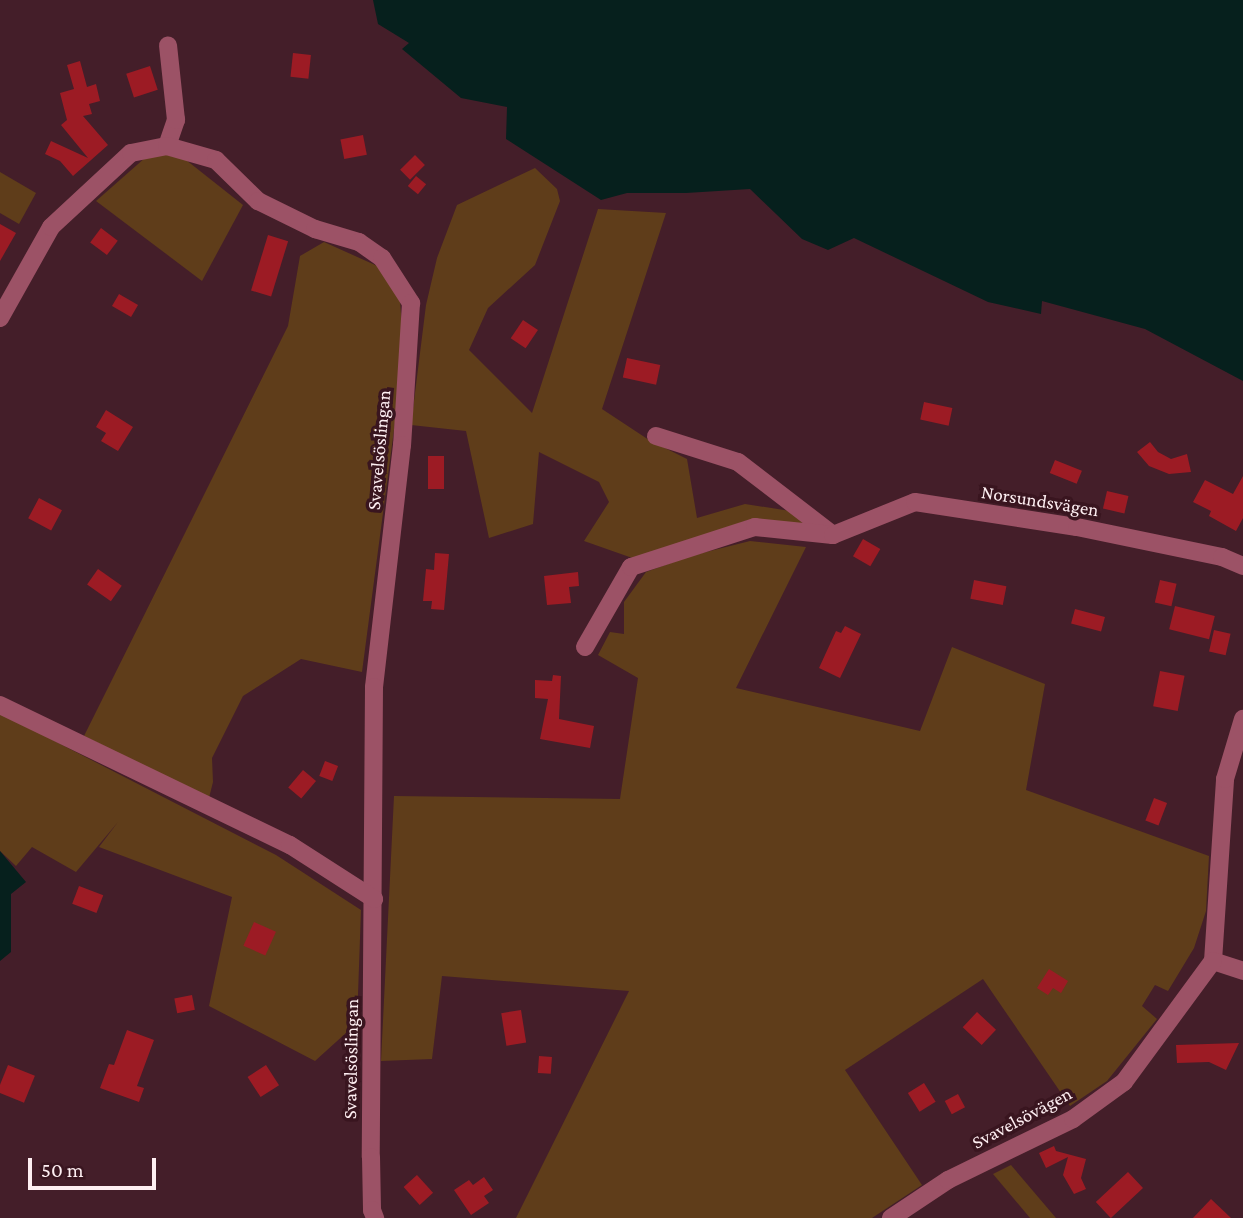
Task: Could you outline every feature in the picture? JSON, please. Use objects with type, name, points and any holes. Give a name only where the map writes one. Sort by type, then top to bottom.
[{"type":"street","points":[[167,146],[176,120],[168,45]]},
{"type":"street","name":"Svavelsöslingan","points":[[0,318],[51,228],[131,153],[167,146],[216,160],[258,201],[304,224],[359,242],[382,258],[411,303],[402,445],[374,687],[371,1157],[372,1210],[375,1218]]},
{"type":"street","points":[[656,436],[738,462],[833,535]]},
{"type":"street","name":"Norsundsvägen","points":[[585,647],[631,567],[755,527],[833,535],[915,502],[1077,527],[1222,556],[1243,566]]},
{"type":"street","points":[[0,705],[290,845],[374,899]]},
{"type":"street","points":[[1243,719],[1225,779],[1213,961],[1243,971]]},
{"type":"street","name":"Svavelsövägen","points":[[891,1218],[948,1180],[1073,1119],[1124,1082],[1213,961]]},
{"type":"shaded area","points":[[373,0],[1243,0],[1243,381],[1145,329],[1042,301],[1041,314],[988,302],[854,238],[828,250],[802,239],[750,189],[627,193],[601,200],[506,139],[507,107],[461,98],[402,49],[409,43],[378,24]]},
{"type":"shaded area","points":[[176,152],[243,205],[202,281],[96,201],[146,157]]},
{"type":"shaded area","points":[[535,168],[557,189],[560,201],[535,265],[488,308],[469,350],[532,413],[598,209],[666,213],[602,409],[649,440],[687,459],[697,518],[745,504],[797,512],[809,526],[748,520],[638,560],[584,541],[609,502],[599,482],[539,452],[533,524],[489,538],[466,431],[411,425],[426,305],[437,258],[457,205]]},
{"type":"shaded area","points":[[0,172],[36,193],[19,224],[0,213]]},
{"type":"shaded area","points":[[324,242],[384,269],[400,300],[404,354],[362,672],[301,659],[243,696],[212,758],[213,782],[209,798],[84,736],[288,326],[300,256]]},
{"type":"shaded area","points":[[750,541],[806,547],[736,688],[920,731],[952,647],[1045,684],[1026,790],[1209,856],[1206,911],[1194,948],[1168,991],[1155,985],[1142,1006],[1157,1019],[1107,1081],[1070,1106],[983,979],[845,1070],[922,1185],[872,1218],[516,1218],[629,991],[442,976],[432,1059],[381,1061],[394,796],[620,799],[638,678],[598,655],[610,632],[624,634],[624,602],[646,572],[690,556]]},
{"type":"shaded area","points":[[0,713],[276,855],[361,910],[357,1023],[315,1061],[209,1006],[232,897],[99,847],[118,822],[76,872],[32,847],[16,866],[0,851]]},
{"type":"shaded area","points":[[0,851],[26,882],[11,894],[11,952],[0,961]]},
{"type":"shaded area","points":[[1011,1165],[1056,1218],[1030,1218],[993,1174]]},
{"type":"building","points":[[293,53],[311,55],[308,79],[290,77]]},
{"type":"building","points":[[80,61],[87,87],[96,84],[100,101],[89,104],[92,114],[83,116],[108,145],[73,176],[60,161],[45,154],[51,141],[88,158],[61,125],[67,120],[60,93],[74,89],[67,65]]},
{"type":"building","points":[[150,66],[158,90],[134,98],[126,74]]},
{"type":"building","points":[[363,135],[367,155],[344,159],[340,139]]},
{"type":"building","points":[[415,155],[425,165],[410,180],[400,170]]},
{"type":"building","points":[[416,176],[426,184],[418,194],[408,186]]},
{"type":"building","points":[[0,224],[16,233],[0,261]]},
{"type":"building","points":[[101,228],[118,241],[107,255],[90,242]]},
{"type":"building","points":[[268,235],[288,241],[271,297],[251,290]]},
{"type":"building","points":[[119,294],[138,305],[131,317],[112,306]]},
{"type":"building","points":[[523,320],[538,330],[526,348],[511,338]]},
{"type":"building","points":[[627,358],[660,365],[656,385],[623,378]]},
{"type":"building","points":[[924,402],[952,408],[949,426],[920,420]]},
{"type":"building","points":[[106,410],[133,427],[118,451],[101,441],[106,433],[96,427]]},
{"type":"building","points":[[1150,442],[1158,452],[1171,459],[1187,454],[1191,472],[1169,474],[1149,466],[1137,452]]},
{"type":"building","points":[[428,456],[444,456],[444,489],[428,489]]},
{"type":"building","points":[[1055,460],[1082,471],[1077,484],[1050,473]]},
{"type":"building","points":[[1243,476],[1243,518],[1236,531],[1209,516],[1211,511],[1193,502],[1205,480],[1233,494]]},
{"type":"building","points":[[1107,491],[1128,496],[1124,513],[1103,509]]},
{"type":"building","points":[[39,498],[62,510],[51,531],[28,518]]},
{"type":"building","points":[[863,539],[880,549],[870,566],[853,556]]},
{"type":"building","points":[[435,553],[449,554],[444,610],[431,609],[432,601],[423,601],[426,569],[434,570]]},
{"type":"building","points":[[98,569],[122,586],[111,601],[87,585]]},
{"type":"building","points":[[578,572],[579,586],[569,587],[571,603],[547,605],[544,576]]},
{"type":"building","points":[[974,580],[1006,586],[1003,605],[970,599]]},
{"type":"building","points":[[1160,580],[1177,584],[1171,606],[1155,602]]},
{"type":"building","points":[[1175,606],[1215,616],[1209,639],[1169,629]]},
{"type":"building","points":[[1075,609],[1105,617],[1101,632],[1071,623]]},
{"type":"building","points":[[845,626],[861,634],[840,678],[819,668],[836,631],[841,633]]},
{"type":"building","points":[[1214,630],[1231,634],[1226,655],[1209,651]]},
{"type":"building","points":[[1160,671],[1185,676],[1178,711],[1153,706]]},
{"type":"building","points":[[553,675],[561,676],[559,719],[594,726],[590,748],[540,739],[548,699],[535,698],[535,680],[552,681]]},
{"type":"building","points":[[325,761],[338,766],[332,781],[319,776]]},
{"type":"building","points":[[303,770],[316,781],[301,799],[288,788]]},
{"type":"building","points":[[1154,798],[1167,803],[1158,825],[1145,820]]},
{"type":"building","points":[[79,886],[103,895],[96,913],[72,904]]},
{"type":"building","points":[[254,922],[276,932],[265,956],[243,946]]},
{"type":"building","points":[[1049,969],[1068,981],[1061,993],[1053,988],[1048,995],[1037,988]]},
{"type":"building","points":[[192,995],[195,1010],[177,1013],[174,998]]},
{"type":"building","points":[[521,1010],[526,1043],[506,1046],[501,1013]]},
{"type":"building","points":[[977,1012],[996,1030],[982,1045],[963,1027]]},
{"type":"building","points":[[127,1030],[154,1040],[137,1086],[144,1088],[139,1102],[100,1088],[109,1064],[114,1065]]},
{"type":"building","points":[[1239,1043],[1226,1070],[1209,1062],[1177,1063],[1176,1045]]},
{"type":"building","points":[[539,1056],[552,1057],[551,1074],[538,1073]]},
{"type":"building","points":[[8,1065],[35,1076],[24,1103],[0,1093],[0,1085]]},
{"type":"building","points":[[266,1065],[279,1085],[261,1097],[248,1077]]},
{"type":"building","points":[[924,1083],[936,1102],[920,1112],[908,1093]]},
{"type":"building","points":[[958,1094],[965,1107],[952,1114],[945,1101]]},
{"type":"building","points":[[1054,1146],[1056,1151],[1086,1159],[1081,1178],[1086,1189],[1074,1194],[1063,1175],[1068,1157],[1046,1168],[1039,1153]]},
{"type":"building","points":[[1128,1172],[1143,1188],[1111,1218],[1096,1202]]},
{"type":"building","points":[[417,1175],[433,1193],[420,1205],[404,1187]]},
{"type":"building","points":[[484,1177],[493,1190],[484,1196],[489,1203],[471,1215],[454,1190],[469,1180],[473,1185]]},
{"type":"building","points":[[1211,1199],[1231,1218],[1193,1218]]}]
